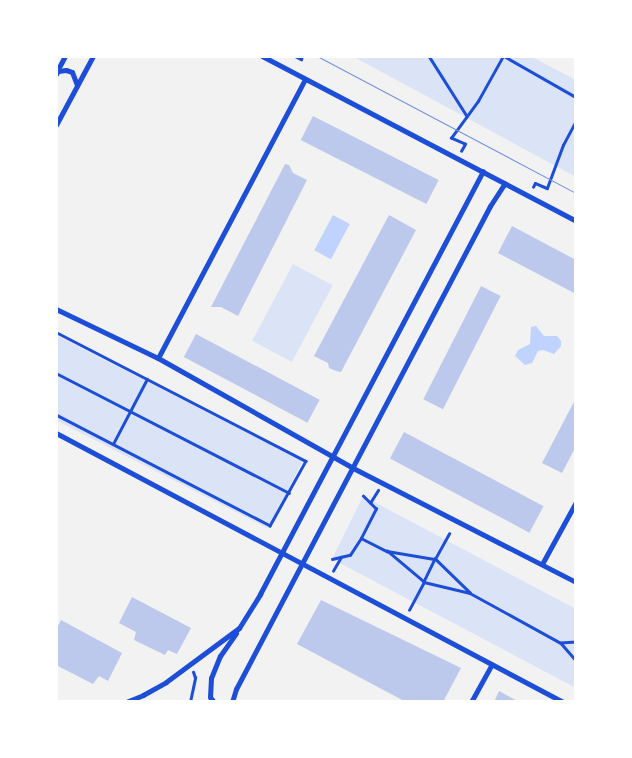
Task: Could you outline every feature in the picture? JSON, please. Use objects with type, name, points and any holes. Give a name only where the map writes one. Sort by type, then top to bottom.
[{"type":"street","points":[[56,74],[65,56]]},
{"type":"street","points":[[56,125],[93,56]]},
{"type":"street","points":[[262,56],[576,221]]},
{"type":"street","points":[[56,74],[58,71],[66,70],[72,72],[78,85]]},
{"type":"street","points":[[158,358],[306,79]]},
{"type":"street","points":[[214,702],[210,697],[211,678],[220,656],[260,594],[483,171]]},
{"type":"street","points":[[232,702],[236,689],[486,215],[505,183]]},
{"type":"street","points":[[56,309],[158,358],[354,468],[576,582]]},
{"type":"street","points":[[56,433],[563,702]]},
{"type":"street","points":[[542,564],[576,502]]},
{"type":"street","points":[[126,702],[166,682],[239,628]]},
{"type":"street","points":[[471,702],[492,664]]},
{"type":"path","points":[[296,56],[300,59],[302,56]]},
{"type":"path","points":[[429,56],[467,116]]},
{"type":"path","points":[[456,159],[465,144],[451,138],[478,101],[503,56],[576,98]]},
{"type":"path","points":[[528,195],[535,183],[547,188],[563,146],[576,121]]},
{"type":"path","points":[[56,332],[306,461],[270,526],[56,415]]},
{"type":"path","points":[[56,373],[289,493]]},
{"type":"path","points":[[113,445],[147,379]]},
{"type":"path","points":[[370,503],[383,483]]},
{"type":"path","points":[[332,559],[350,555],[376,509],[363,496]]},
{"type":"path","points":[[404,618],[449,534]]},
{"type":"path","points":[[361,538],[387,551],[424,582],[470,594],[561,642],[576,660]]},
{"type":"path","points":[[387,551],[435,559],[470,594]]},
{"type":"path","points":[[330,578],[341,557]]},
{"type":"path","points":[[561,642],[576,642]]},
{"type":"path","points":[[190,664],[195,678],[190,702]]},
{"type":"shaded area","points":[[352,56],[530,56],[576,80],[576,177]]},
{"type":"shaded area","points":[[293,264],[333,285],[292,362],[252,341]]},
{"type":"shaded area","points":[[56,335],[303,461],[268,528],[56,420]]},
{"type":"shaded area","points":[[363,496],[576,609],[576,688],[332,559]]},
{"type":"water","points":[[333,215],[350,224],[331,259],[314,250]]},
{"type":"water","points":[[536,326],[544,336],[557,336],[561,341],[561,346],[554,354],[543,350],[538,351],[532,363],[525,365],[515,356],[518,350],[530,344],[531,327]]},
{"type":"building","points":[[313,116],[439,180],[426,204],[301,140]]},
{"type":"building","points":[[285,164],[289,165],[293,173],[307,180],[238,316],[221,307],[211,307]]},
{"type":"building","points":[[389,215],[416,230],[341,372],[336,371],[329,368],[328,363],[314,356]]},
{"type":"building","points":[[512,226],[576,260],[576,294],[498,253]]},
{"type":"building","points":[[481,286],[501,296],[443,409],[423,399]]},
{"type":"building","points":[[196,334],[320,400],[307,423],[184,357]]},
{"type":"building","points":[[576,398],[576,446],[562,473],[542,463]]},
{"type":"building","points":[[404,432],[544,506],[529,533],[390,458]]},
{"type":"building","points":[[132,597],[191,628],[177,654],[168,650],[165,655],[134,640],[136,632],[119,623]]},
{"type":"building","points":[[321,600],[461,668],[443,702],[406,702],[297,644]]},
{"type":"building","points":[[61,620],[122,653],[108,681],[99,676],[93,684],[56,665],[56,630]]},
{"type":"building","points":[[499,691],[519,702],[494,702]]},
{"type":"tram line","points":[[317,56],[576,193]]}]
